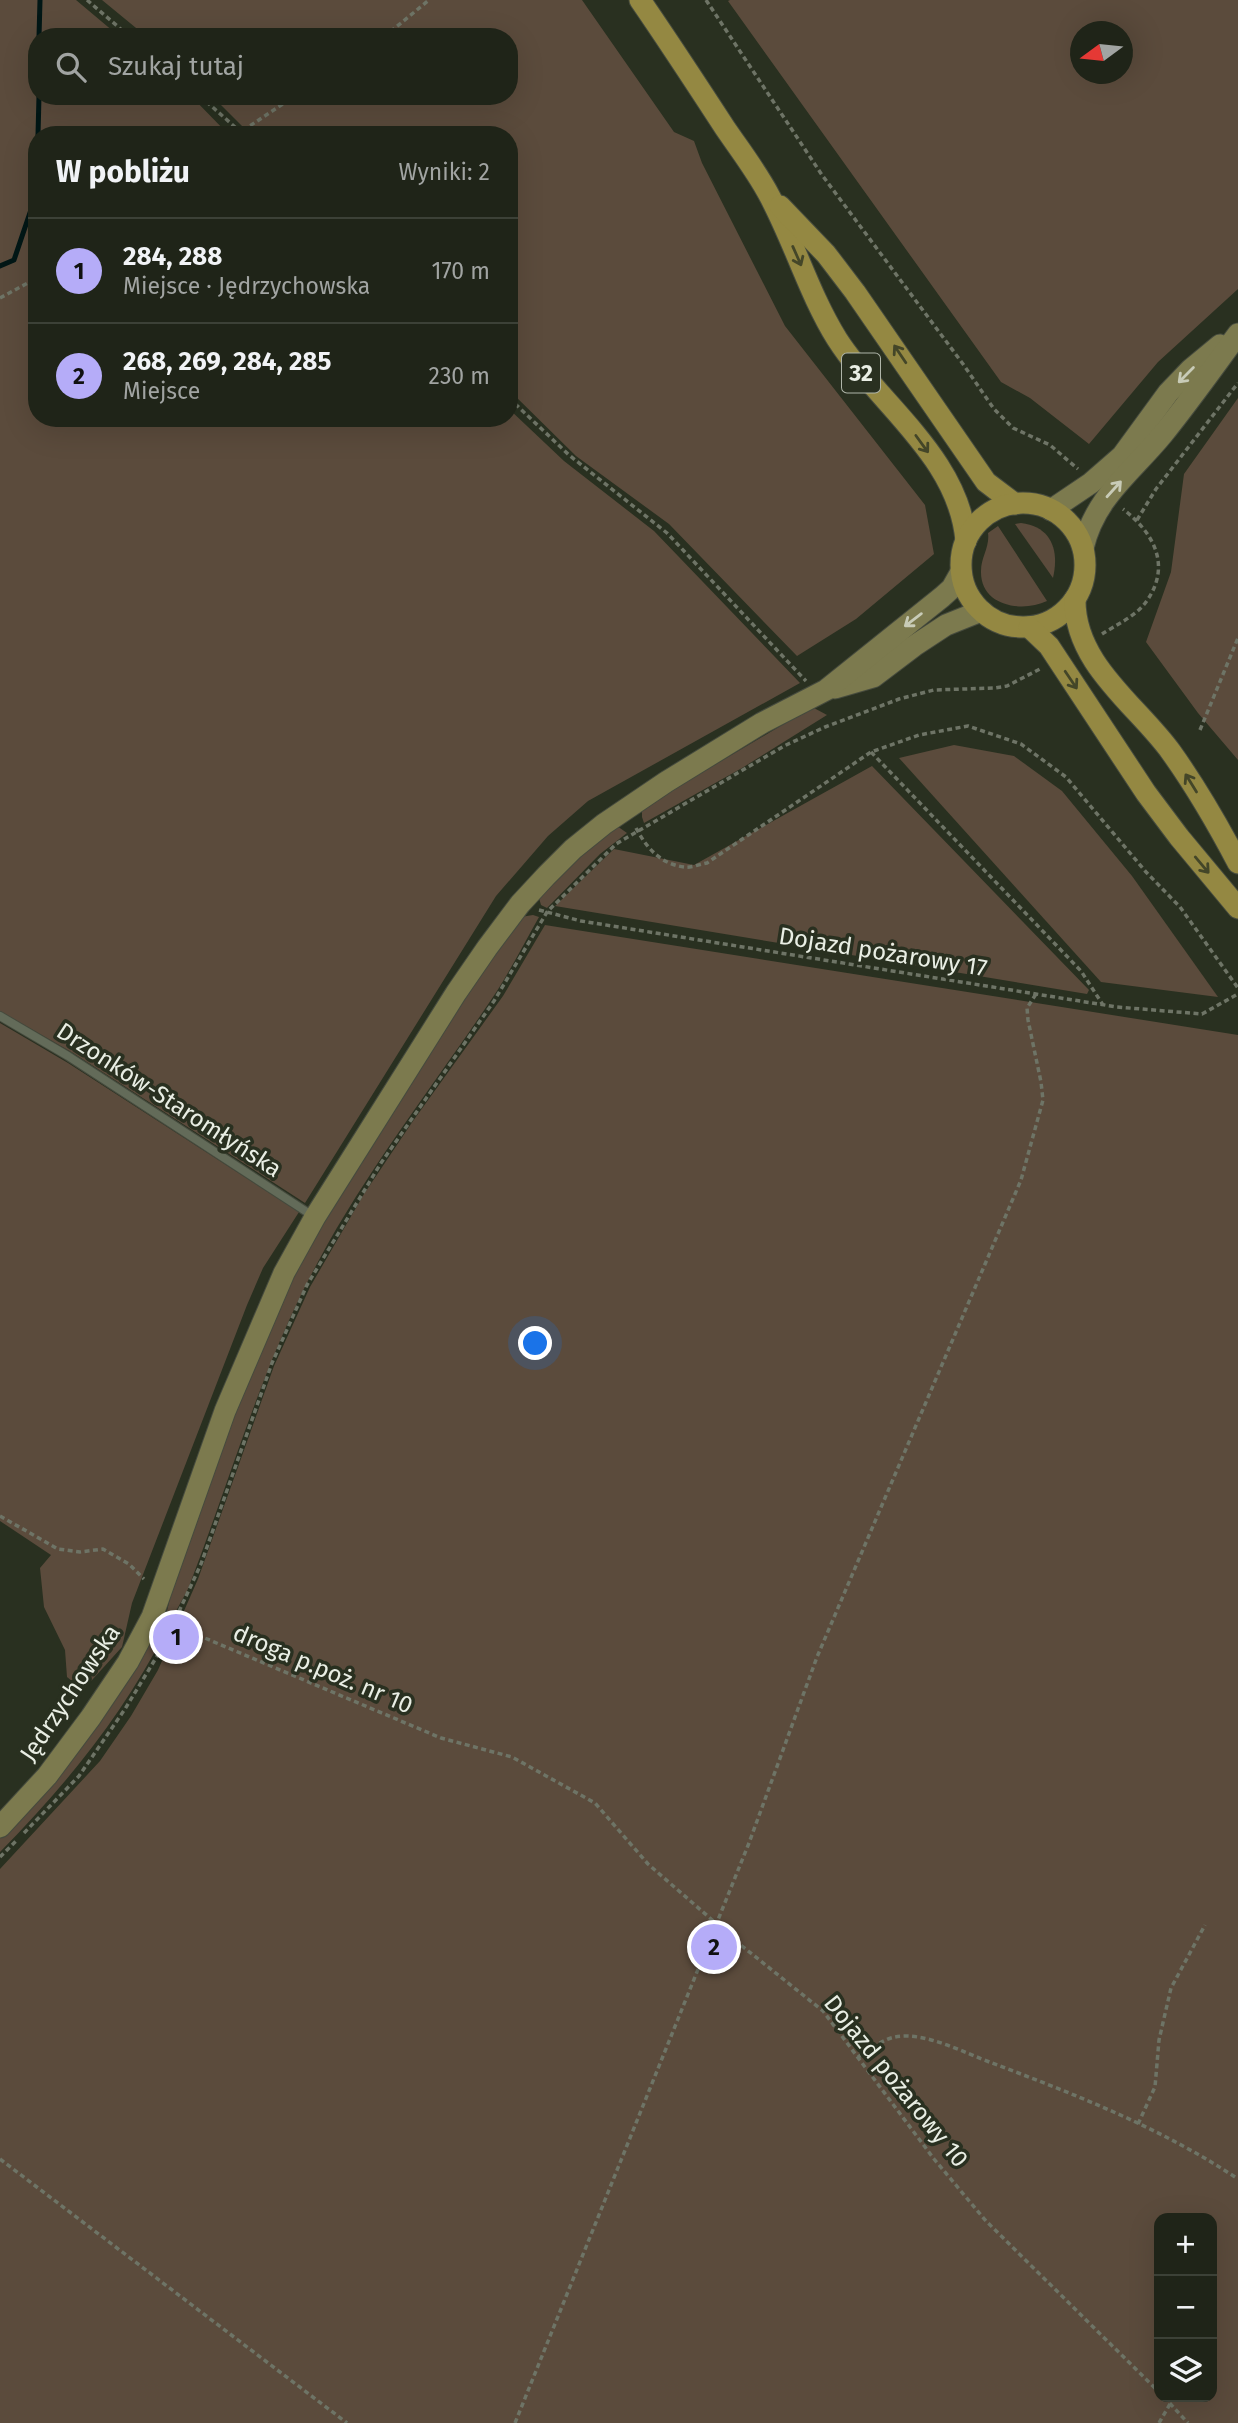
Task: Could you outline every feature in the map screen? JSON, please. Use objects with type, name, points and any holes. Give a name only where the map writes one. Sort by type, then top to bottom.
[{"type":"main road","name":"32","points":[[640,0],[769,194],[835,336],[867,380],[914,433],[949,482],[960,503],[966,541]]},
{"type":"main road","name":"32","points":[[769,194],[826,254],[855,292],[986,482],[1015,504]]},
{"type":"main road","points":[[1083,548],[1099,489],[1122,456],[1168,393],[1183,377],[1238,332]]},
{"type":"main road","points":[[1052,510],[1099,489]]},
{"type":"main road","name":"32","points":[[961,572],[961,556],[966,541],[988,514],[1015,504],[1040,505],[1052,510]]},
{"type":"main road","points":[[961,572],[965,588],[981,611],[1003,624],[1029,627],[1055,618],[1075,599],[1083,583],[1085,566],[1083,548],[1076,533],[1068,521],[1052,510]]},
{"type":"main road","points":[[822,693],[942,597],[952,588],[961,572]]},
{"type":"main road","points":[[1075,599],[1078,625],[1098,666],[1112,687],[1155,731],[1173,755],[1238,863]]},
{"type":"main road","points":[[822,693],[873,677],[938,631],[981,611]]},
{"type":"main road","points":[[1029,627],[1049,646],[1146,793],[1238,908]]},
{"type":"main road","name":"Jędrzychowska","points":[[0,1827],[47,1776],[128,1662],[152,1617],[225,1411],[284,1273],[456,993],[520,904],[573,849],[627,808],[762,723],[822,693]]},
{"type":"lane","name":"Drzonków-Staromłyńska","points":[[0,1016],[68,1056],[316,1217]]},
{"type":"path","points":[[87,0],[120,28]]},
{"type":"path","points":[[395,28],[429,0]]},
{"type":"path","points":[[706,0],[822,175],[994,408],[1013,428],[1050,445],[1068,459],[1099,489],[1138,520],[1156,548],[1159,577],[1145,603],[1126,619],[1086,643]]},
{"type":"path","points":[[210,105],[234,126]]},
{"type":"path","points":[[252,126],[282,105]]},
{"type":"path","points":[[0,298],[28,283]]},
{"type":"path","points":[[1138,520],[1156,489],[1238,383]]},
{"type":"path","points":[[518,407],[569,455],[667,533],[822,693]]},
{"type":"path","points":[[1200,730],[1238,638]]},
{"type":"path","points":[[0,1857],[79,1776],[162,1648],[201,1564],[272,1363],[307,1285],[381,1163],[494,1001],[547,912],[604,854],[637,830],[784,746],[899,699],[934,690],[1007,686],[1058,660]]},
{"type":"path","points":[[627,808],[645,847],[663,860],[685,867],[707,863],[871,752],[919,735],[968,726],[1021,744],[1066,777],[1146,872],[1180,906],[1238,988]]},
{"type":"path","points":[[871,752],[1081,971],[1103,1005]]},
{"type":"path","name":"Dojazd pożarowy 17","points":[[520,904],[581,921],[1103,1005],[1202,1014],[1238,994]]},
{"type":"path","points":[[515,2423],[749,1843],[817,1657],[1021,1180],[1043,1100],[1027,1008],[1036,994]]},
{"type":"path","points":[[0,1516],[58,1549],[80,1552],[103,1549],[129,1564],[160,1595]]},
{"type":"path","name":"droga p.poż. nr 10","points":[[152,1617],[441,1738]]},
{"type":"path","name":"Dojazd pożarowy 10","points":[[441,1738],[512,1757],[595,1803],[648,1864],[823,2011],[934,2159],[986,2221],[1154,2387]]},
{"type":"path","points":[[1138,2123],[1155,2087],[1160,2040],[1171,1988],[1205,1925]]},
{"type":"path","points":[[858,2057],[894,2037],[940,2043],[1138,2123],[1238,2179]]},
{"type":"path","points":[[0,2159],[347,2423]]},
{"type":"path","points":[[1159,2423],[1170,2403],[1188,2423]]},
{"type":"shaded area","points":[[0,0],[76,0],[109,28],[28,28],[28,105],[200,105],[220,126],[28,126],[28,427],[518,427],[518,418],[564,461],[654,531],[800,683],[588,801],[548,836],[496,896],[305,1203],[73,1053],[0,1011]]},
{"type":"shaded area","points":[[102,0],[582,0],[674,132],[694,141],[702,163],[785,326],[925,505],[934,554],[856,619],[797,656],[669,524],[576,456],[518,399],[518,126],[242,126],[221,105],[518,105],[518,28],[136,28]]},
{"type":"shaded area","points":[[1238,0],[1238,289],[1158,362],[1089,444],[1030,398],[1001,382],[728,1]]},
{"type":"shaded area","points":[[1238,398],[1238,760],[1198,713],[1146,642],[1171,572],[1184,474]]},
{"type":"shaded area","points":[[1015,524],[1032,525],[1047,535],[1054,550],[1053,578]]},
{"type":"shaded area","points":[[998,526],[1047,601],[1037,605],[1015,606],[1004,604],[987,592],[981,566],[988,533]]},
{"type":"shaded area","points":[[814,708],[827,715],[742,768],[644,823],[642,808]]},
{"type":"shaded area","points":[[954,745],[1014,756],[1062,791],[1132,876],[1218,997],[1101,982],[899,758]]},
{"type":"shaded area","points":[[872,766],[1089,990],[1087,994],[555,906],[614,849],[694,865]]},
{"type":"shaded area","points":[[617,826],[627,833],[600,854],[547,908],[541,905],[539,898],[557,878]]},
{"type":"shaded area","points":[[521,917],[539,917],[497,991],[360,1190],[319,1260],[264,1381],[188,1589],[175,1613],[167,1611],[231,1420],[276,1312],[319,1229],[469,989]]},
{"type":"shaded area","points":[[545,925],[1238,1035],[1238,2423],[0,2423],[0,1869],[100,1761],[158,1670],[198,1579],[274,1366],[310,1287],[364,1194],[503,996]]},
{"type":"shaded area","points":[[0,1023],[68,1063],[299,1212],[263,1268],[247,1305],[132,1603],[122,1647],[83,1690],[67,1677],[65,1650],[44,1607],[40,1568],[51,1555],[0,1521]]},
{"type":"shaded area","points":[[166,1631],[131,1692],[92,1748],[48,1801],[0,1852],[0,1838],[92,1733],[143,1653]]},
{"type":"waterway","points":[[39,28],[40,0]]},
{"type":"waterway","points":[[38,126],[39,105]]},
{"type":"waterway","points":[[0,266],[14,260],[28,219]]},
{"type":"place","name":"284, 288","points":[[176,1637]]},
{"type":"place","name":"268, 269, 284, 285","points":[[714,1947]]}]
